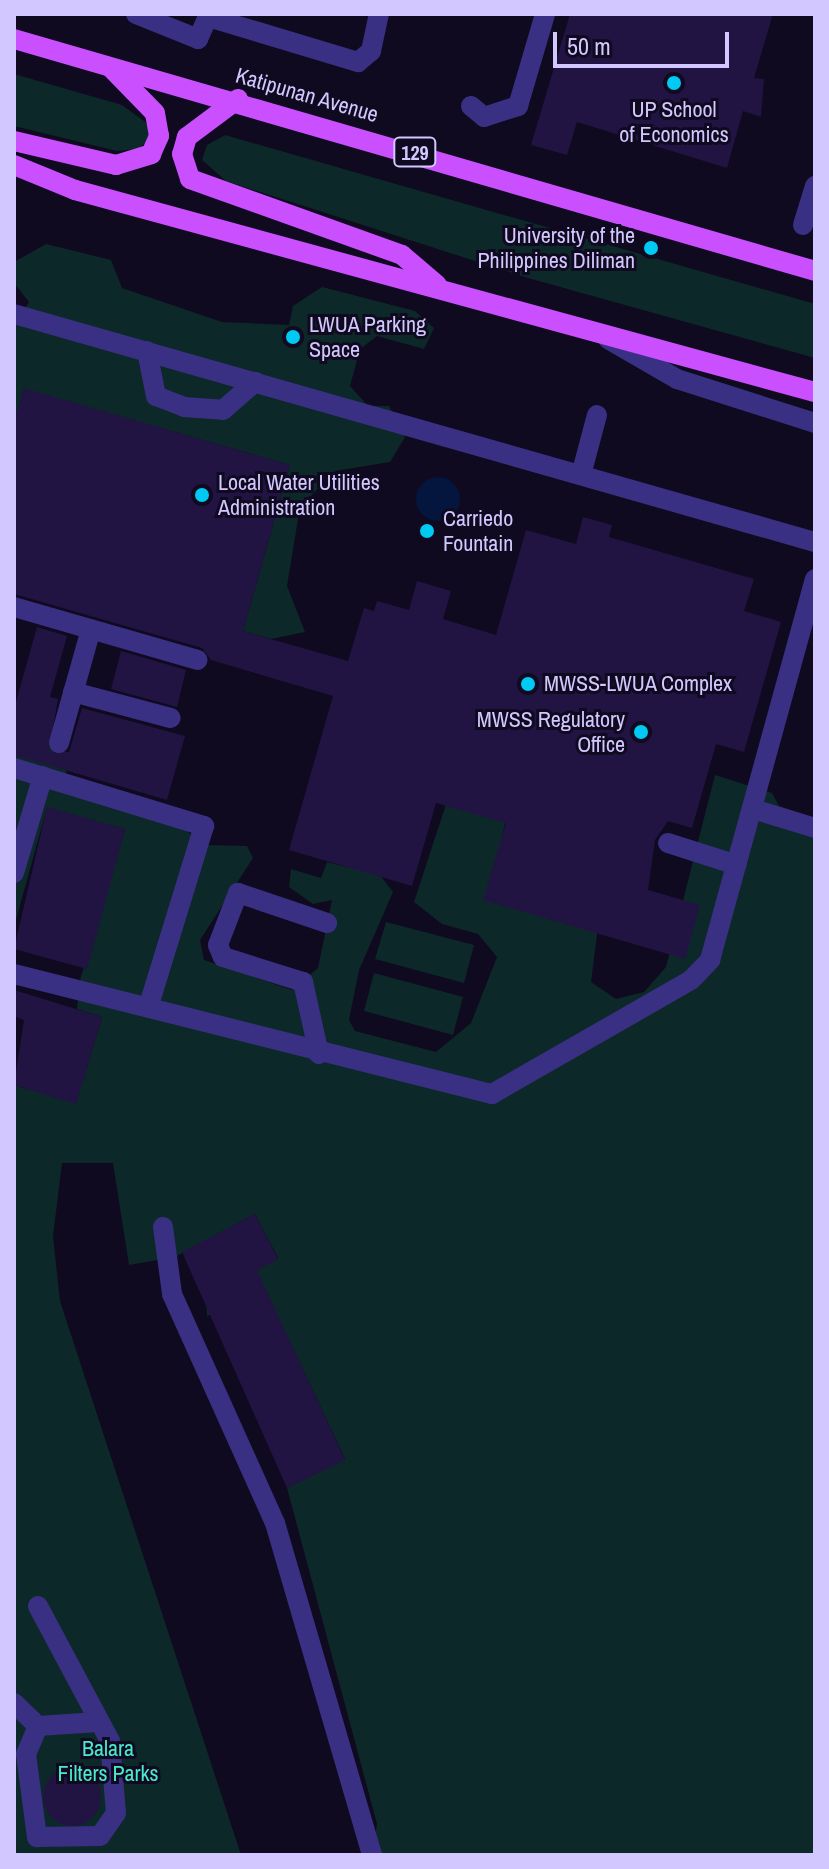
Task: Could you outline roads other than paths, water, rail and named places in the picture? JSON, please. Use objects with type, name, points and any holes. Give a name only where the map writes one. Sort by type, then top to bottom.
[{"type":"main road","name":"Katipunan Avenue","points":[[14,39],[238,99],[815,271]]},
{"type":"main road","points":[[14,141],[116,165],[151,154],[159,136],[155,113],[104,64]]},
{"type":"main road","points":[[238,99],[187,137],[182,154],[190,179],[205,191],[402,255],[442,290]]},
{"type":"main road","points":[[14,165],[75,190],[815,392]]},
{"type":"street","points":[[136,14],[198,39],[209,16],[358,62],[371,51],[379,14]]},
{"type":"street","points":[[471,106],[484,117],[518,106],[545,14]]},
{"type":"street","points":[[803,225],[815,186]]},
{"type":"street","points":[[14,314],[815,542]]},
{"type":"street","points":[[595,331],[677,379],[815,423]]},
{"type":"street","points":[[147,351],[156,396],[184,407],[223,410],[255,382]]},
{"type":"street","points":[[581,475],[597,415]]},
{"type":"street","points":[[14,974],[319,1054],[492,1094],[703,971],[810,614],[815,579]]},
{"type":"street","points":[[14,607],[198,660]]},
{"type":"street","points":[[59,743],[91,629]]},
{"type":"street","points":[[73,692],[171,718]]},
{"type":"street","points":[[14,768],[204,826],[148,1008]]},
{"type":"street","points":[[14,873],[43,776]]},
{"type":"street","points":[[753,809],[815,828]]},
{"type":"street","points":[[668,843],[737,865]]},
{"type":"street","points":[[319,1054],[303,982],[223,957],[218,945],[238,893],[327,923]]},
{"type":"street","points":[[163,1227],[172,1294],[275,1523],[372,1855]]},
{"type":"street","points":[[38,1606],[114,1759],[112,1828],[100,1836],[47,1842],[34,1828],[26,1754],[38,1726]]},
{"type":"street","points":[[14,1703],[38,1726],[98,1722]]},
{"type":"water","name":"Carriedo Fountain","points":[[438,477],[454,483],[460,499],[454,515],[438,521],[422,515],[416,499],[422,483]]},
{"type":"place","name":"UP School of Economics","points":[[674,83]]},
{"type":"place","name":"University of the Philippines Diliman","points":[[651,248]]},
{"type":"place","name":"LWUA Parking Space","points":[[293,337]]},
{"type":"place","name":"Local Water Utilities Administration","points":[[202,495]]},
{"type":"place","name":"Carriedo Fountain","points":[[427,531]]},
{"type":"place","name":"MWSS-LWUA Complex","points":[[528,684]]},
{"type":"place","name":"MWSS Regulatory Office","points":[[641,732]]},
{"type":"park label","name":"Balara Filters Parks","points":[[108,1760]]}]
